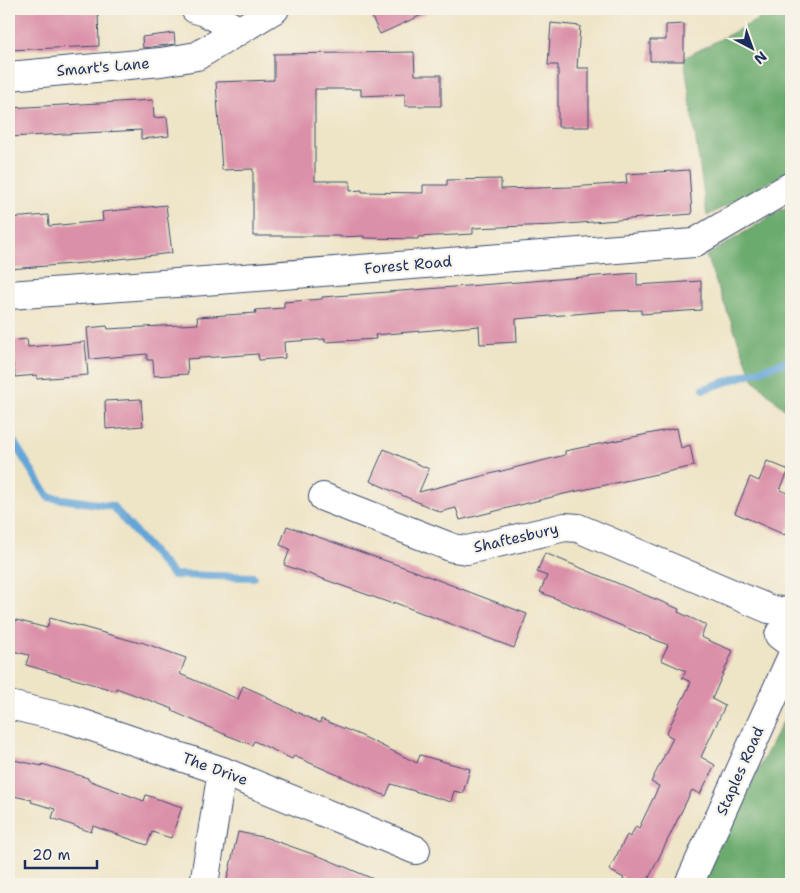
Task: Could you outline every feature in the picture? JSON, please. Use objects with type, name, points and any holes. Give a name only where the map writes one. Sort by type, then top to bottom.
[{"type":"street","points":[[195,9],[205,12],[239,30],[275,9]]},
{"type":"street","name":"Smart's Lane","points":[[9,76],[161,62],[197,56],[239,30]]},
{"type":"street","name":"Forest Road","points":[[9,295],[694,243],[791,186]]},
{"type":"street","name":"Shaftesbury","points":[[323,496],[453,548],[467,550],[565,527],[578,528],[768,609],[788,637]]},
{"type":"street","name":"Staples Road","points":[[689,884],[788,637]]},
{"type":"street","name":"The Drive","points":[[9,705],[69,718],[222,771],[416,850]]},
{"type":"street","points":[[204,884],[222,771]]},
{"type":"green space","points":[[762,9],[791,9],[791,170],[707,216],[684,58],[763,17]]},
{"type":"green space","points":[[791,204],[791,416],[753,379],[706,256]]},
{"type":"green space","points":[[791,706],[791,884],[699,884]]},
{"type":"building","points":[[9,9],[83,9],[83,13],[98,13],[99,46],[9,50]]},
{"type":"building","points":[[368,9],[435,9],[380,34]]},
{"type":"building","points":[[551,23],[580,26],[577,68],[589,68],[589,127],[558,127],[558,65],[548,65]]},
{"type":"building","points":[[684,24],[684,61],[650,61],[650,40],[666,40],[666,25]]},
{"type":"building","points":[[174,33],[175,44],[143,48],[142,37]]},
{"type":"building","points":[[414,52],[415,75],[441,75],[441,106],[405,106],[405,94],[361,96],[361,89],[315,89],[315,181],[350,181],[350,191],[423,193],[423,185],[447,185],[447,180],[501,179],[501,189],[572,187],[627,183],[626,174],[689,170],[692,214],[555,225],[473,228],[473,234],[418,237],[418,239],[364,238],[364,236],[253,236],[253,169],[222,170],[216,82],[274,80],[274,54]]},
{"type":"building","points":[[153,100],[154,118],[167,117],[169,136],[141,139],[141,130],[9,137],[9,108]]},
{"type":"building","points":[[166,205],[172,253],[9,269],[9,218],[48,215],[49,226],[103,221],[102,212]]},
{"type":"building","points":[[637,273],[637,285],[701,281],[701,310],[641,314],[641,310],[609,311],[516,319],[517,342],[480,344],[479,326],[375,335],[376,339],[325,342],[325,339],[284,342],[285,358],[259,360],[258,354],[187,359],[188,374],[154,376],[153,360],[147,360],[147,354],[90,359],[87,328],[107,326],[108,329],[198,324],[197,317],[256,313],[255,310],[284,308],[284,302],[322,299],[322,297]]},
{"type":"building","points":[[27,339],[28,347],[85,342],[88,375],[37,379],[37,375],[15,377],[13,363],[9,364],[9,341]]},
{"type":"building","points":[[141,399],[143,426],[106,429],[105,401]]},
{"type":"building","points":[[677,428],[681,448],[690,445],[694,466],[564,494],[460,520],[456,508],[440,512],[370,481],[384,449],[429,469],[419,492],[565,455],[565,451]]},
{"type":"building","points":[[767,461],[789,470],[780,490],[791,494],[791,522],[785,535],[735,513],[750,477],[759,481]]},
{"type":"building","points":[[287,526],[412,570],[527,614],[514,648],[393,602],[393,604],[284,565],[290,549],[280,545]]},
{"type":"building","points":[[545,553],[679,609],[678,612],[706,625],[701,637],[733,651],[712,699],[725,706],[701,757],[715,765],[700,794],[692,790],[646,884],[621,884],[624,878],[609,870],[627,835],[630,837],[636,826],[639,828],[659,786],[651,782],[673,738],[666,734],[691,682],[682,678],[686,671],[661,660],[668,645],[540,592],[547,576],[537,572]]},
{"type":"building","points":[[50,618],[141,642],[186,658],[180,674],[238,699],[243,686],[320,723],[321,719],[362,736],[417,763],[420,755],[470,769],[463,793],[454,791],[451,802],[391,784],[386,796],[294,756],[292,759],[254,741],[252,745],[172,711],[173,709],[116,688],[116,691],[26,665],[29,655],[9,650],[16,620],[47,628]]},
{"type":"building","points":[[9,759],[42,766],[42,764],[88,778],[88,780],[144,801],[146,795],[182,807],[171,838],[152,832],[147,845],[93,826],[91,832],[52,818],[55,809],[31,802],[32,800],[9,795]]},
{"type":"building","points":[[238,832],[267,838],[324,858],[385,884],[226,884]]},
{"type":"waterway","points":[[704,389],[791,360]]},
{"type":"waterway","points":[[9,442],[13,441],[48,497],[112,506],[173,575],[253,577]]}]
